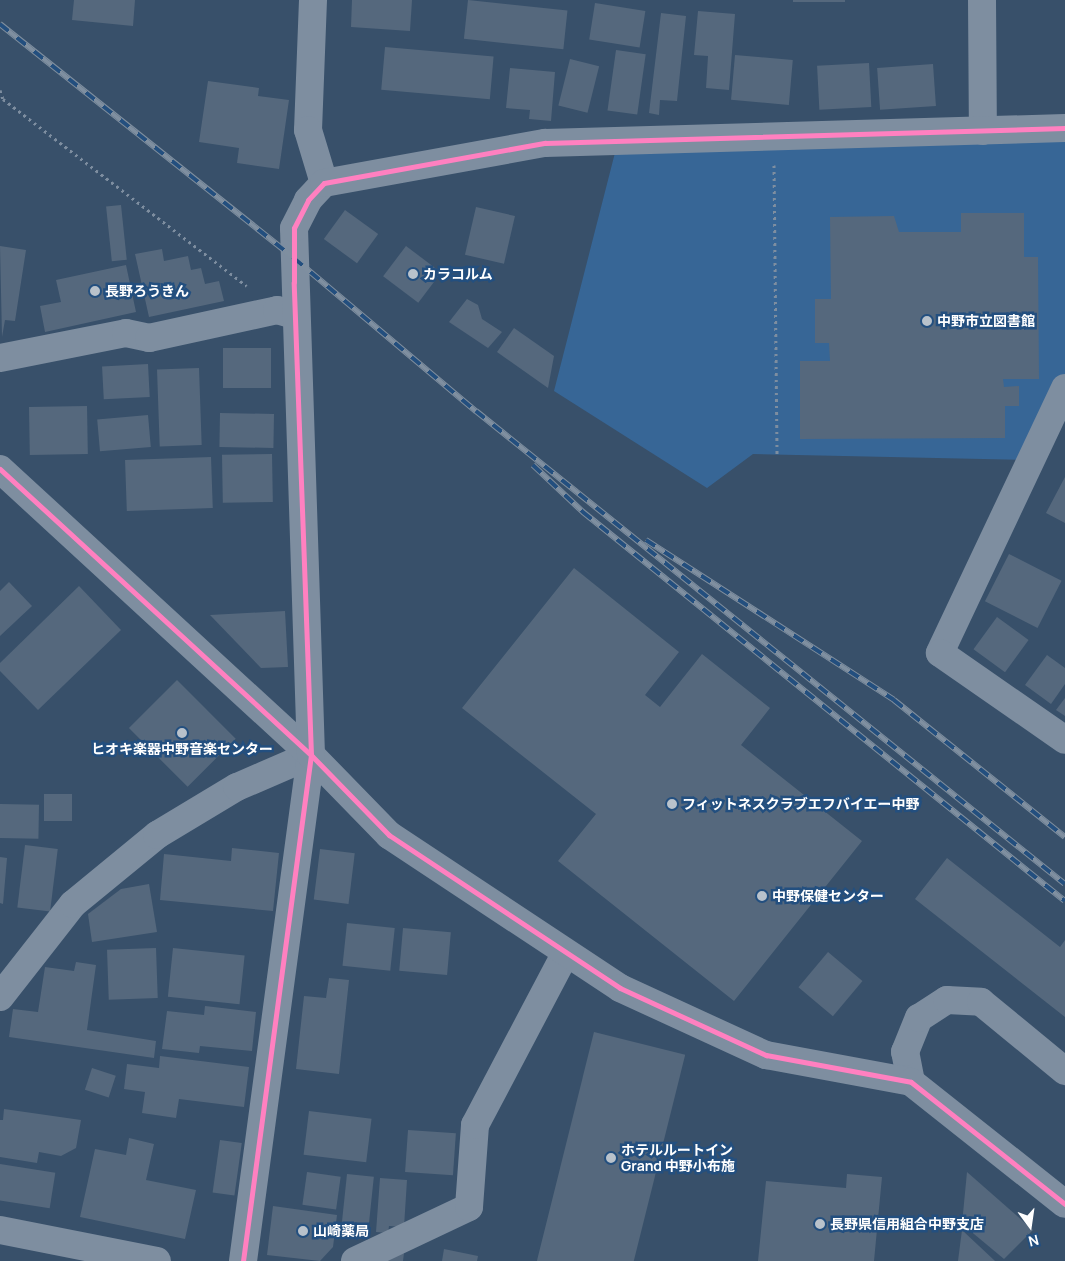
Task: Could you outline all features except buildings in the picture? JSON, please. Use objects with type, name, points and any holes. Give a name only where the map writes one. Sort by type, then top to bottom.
[{"type":"street","points":[[313,0],[308,130],[324,183]]},
{"type":"street","points":[[982,0],[983,131]]},
{"type":"street","points":[[243,1261],[311,755],[286,312],[294,228],[308,200],[324,183],[545,143],[1065,128]]},
{"type":"street","points":[[0,358],[126,333],[149,338],[286,312]]},
{"type":"street","points":[[1065,388],[940,653],[1065,740]]},
{"type":"street","points":[[0,468],[311,755],[389,835],[565,954],[620,988],[766,1055],[911,1082],[1065,1204]]},
{"type":"street","points":[[0,997],[73,904],[157,836],[237,787],[311,755]]},
{"type":"street","points":[[355,1261],[469,1207],[475,1125],[565,954]]},
{"type":"street","points":[[911,1082],[905,1052],[919,1018],[947,1000],[981,1002],[1065,1071]]},
{"type":"street","points":[[0,1230],[157,1261]]},
{"type":"path","points":[[0,90],[3,100],[286,312]]},
{"type":"path","points":[[774,136],[777,454]]},
{"type":"shaded area","points":[[1065,128],[1065,388],[1029,460],[753,454],[707,488],[554,391],[618,141]]},
{"type":"railway","points":[[0,24],[294,258],[476,411],[1065,884]]},
{"type":"railway","points":[[533,465],[583,512],[1065,901]]},
{"type":"railway","points":[[646,540],[894,700],[1065,837]]},
{"type":"cycle path","points":[[243,1261],[311,755],[294,282],[294,228],[308,200],[324,183],[545,143],[1065,128]]},
{"type":"cycle path","points":[[0,469],[311,755],[389,835],[620,988],[766,1055],[911,1082],[1065,1204]]},
{"type":"place","name":"カラコルム","points":[[413,274]]},
{"type":"place","name":"長野ろうきん","points":[[95,291]]},
{"type":"place","name":"中野市立図書館","points":[[927,321]]},
{"type":"place","name":"ヒオキ楽器中野音楽センター","points":[[182,733]]},
{"type":"place","name":"フィットネスクラブエフバイエー中野","points":[[672,804]]},
{"type":"place","name":"中野保健センター","points":[[762,896]]},
{"type":"place","name":"ホテルルートイン Grand 中野小布施","points":[[611,1158]]},
{"type":"place","name":"長野県信用組合中野支店","points":[[820,1224]]},
{"type":"place","name":"山崎薬局","points":[[303,1231]]}]
